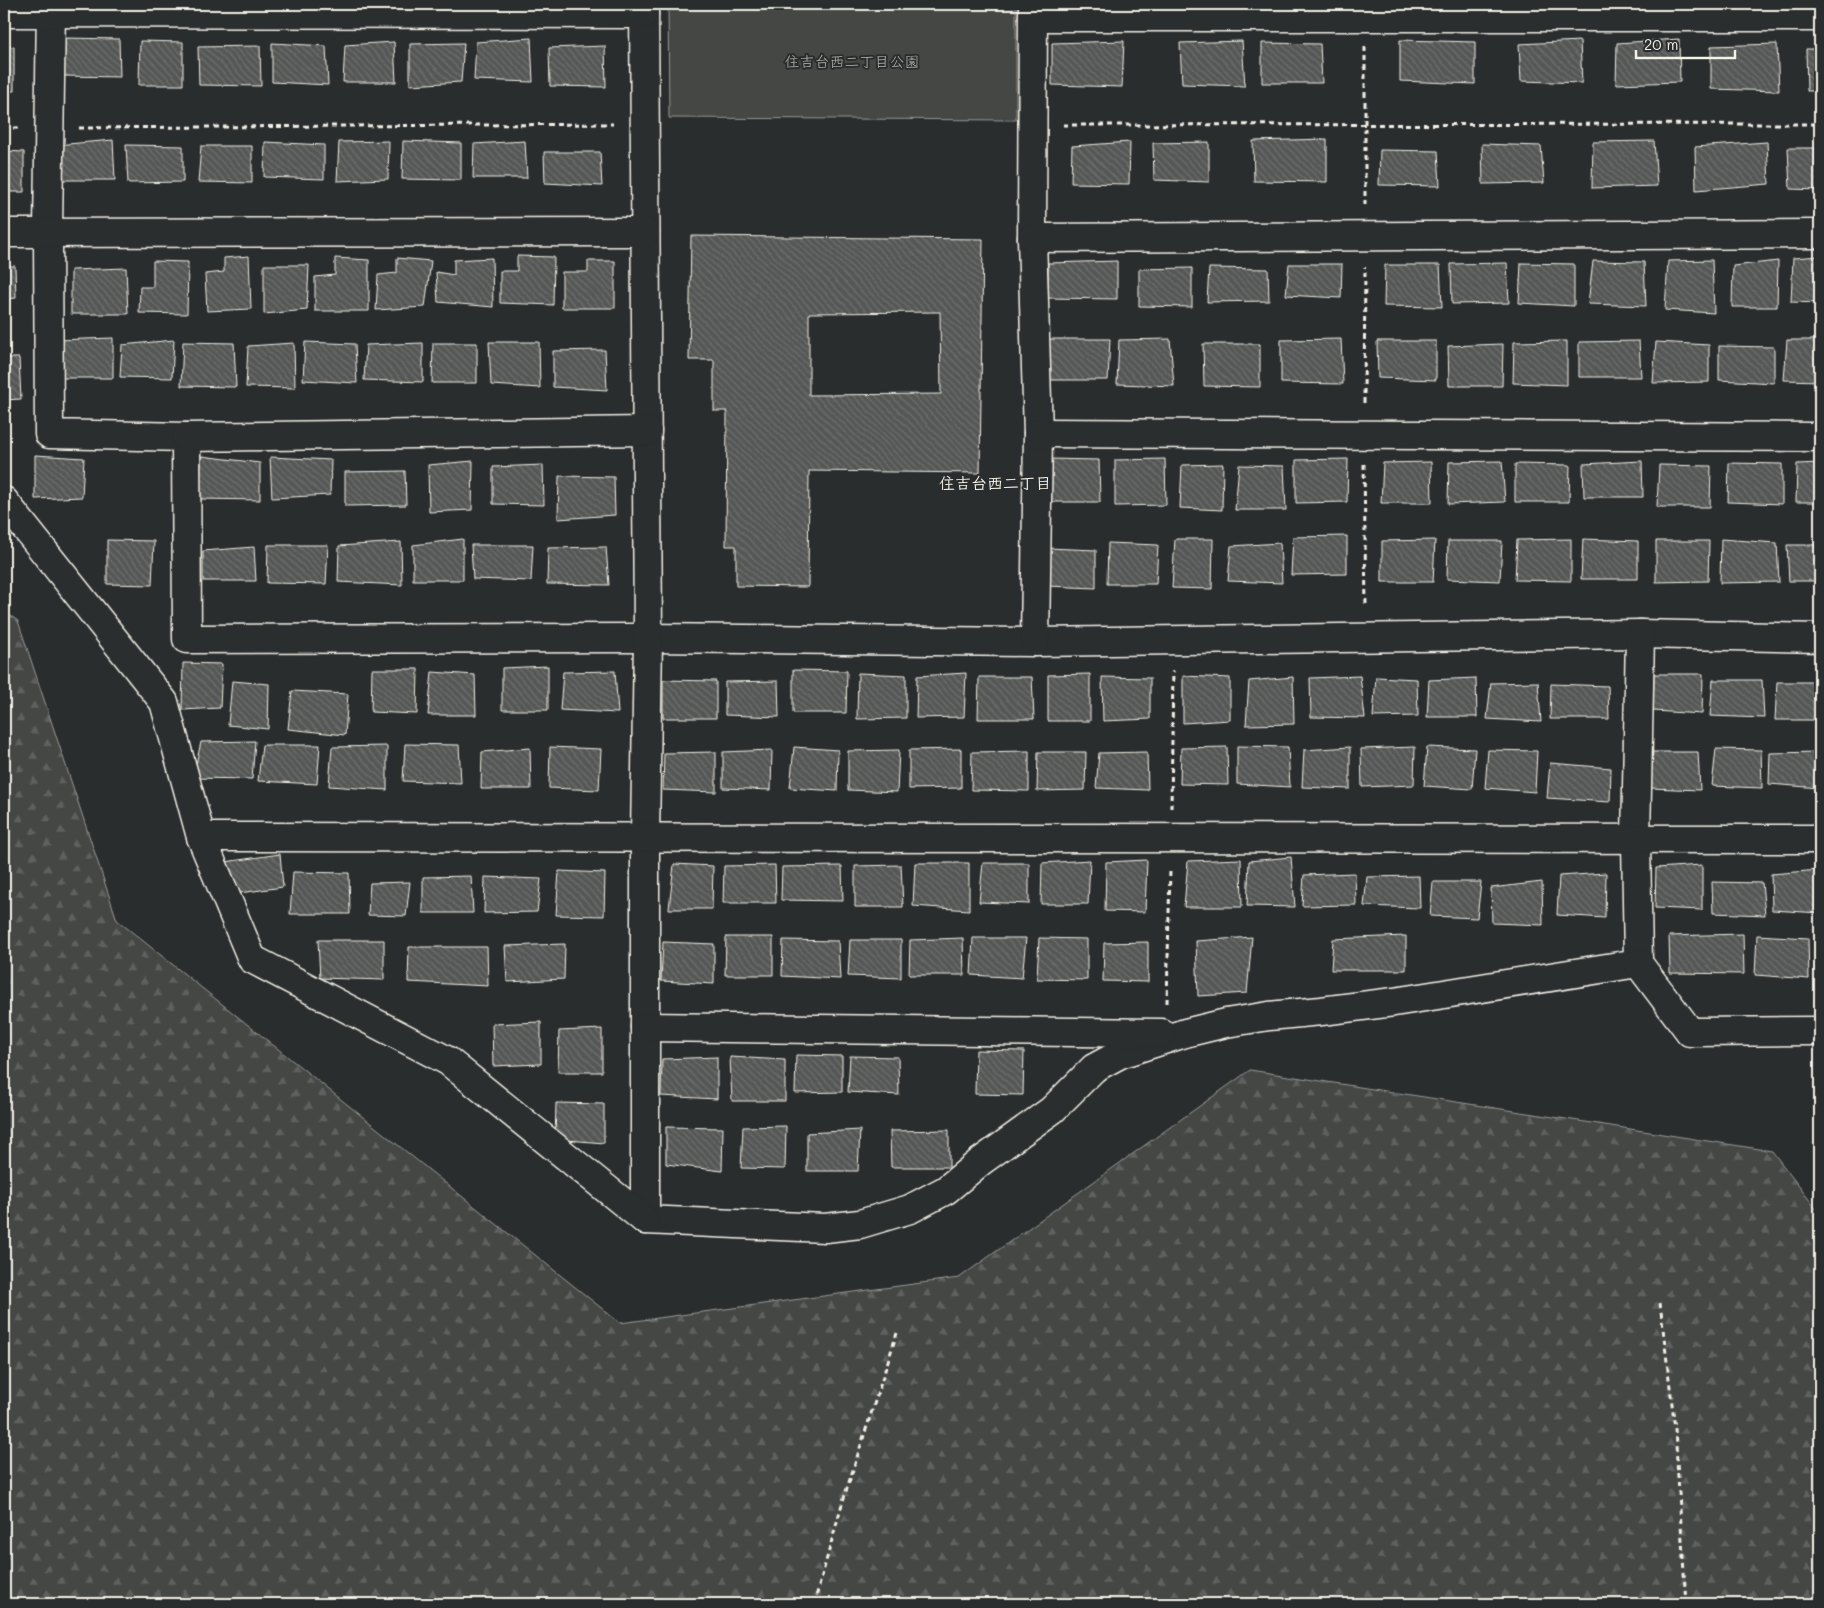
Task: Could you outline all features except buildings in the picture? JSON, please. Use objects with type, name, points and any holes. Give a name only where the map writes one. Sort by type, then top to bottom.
[{"type":"street","points":[[51,8],[48,232],[49,434],[186,437],[647,431]]},
{"type":"street","points":[[4,13],[51,8],[644,9],[648,638],[645,838],[645,1220]]},
{"type":"street","points":[[1035,642],[1038,433],[1032,238],[1033,11],[1365,17],[1820,17]]},
{"type":"street","points":[[4,232],[645,232]]},
{"type":"street","points":[[1032,238],[1820,234]]},
{"type":"street","points":[[1038,433],[1820,438]]},
{"type":"street","points":[[186,437],[187,639],[648,638],[1035,642],[1640,634],[1820,638]]},
{"type":"street","points":[[4,501],[164,702],[201,836],[252,959],[448,1061],[645,1220],[825,1228],[860,1224],[910,1210],[946,1190],[980,1162],[1052,1110],[1094,1068],[1120,1054],[1185,1033],[1226,1023],[1269,1016],[1394,1002],[1638,963]]},
{"type":"street","points":[[1640,634],[1636,839],[1638,963],[1690,1032],[1820,1031]]},
{"type":"street","points":[[201,836],[1820,839]]},
{"type":"street","points":[[645,1027],[1185,1033]]},
{"type":"path","points":[[1365,17],[1364,434],[1366,638]]},
{"type":"path","points":[[4,128],[644,124]]},
{"type":"path","points":[[1033,125],[1820,124]]},
{"type":"path","points":[[1660,1302],[1676,1429],[1686,1604]]},
{"type":"path","points":[[814,1604],[842,1504],[898,1333]]},
{"type":"green space","name":"住吉台西二丁目公園","points":[[668,4],[1016,4],[1016,120],[669,118]]},
{"type":"green space","points":[[4,611],[18,621],[117,920],[620,1323],[959,1278],[1250,1070],[1772,1151],[1820,1214],[1820,1604],[4,1604]]},
{"type":"district","name":"住吉台西二丁目","points":[[995,482]]}]
